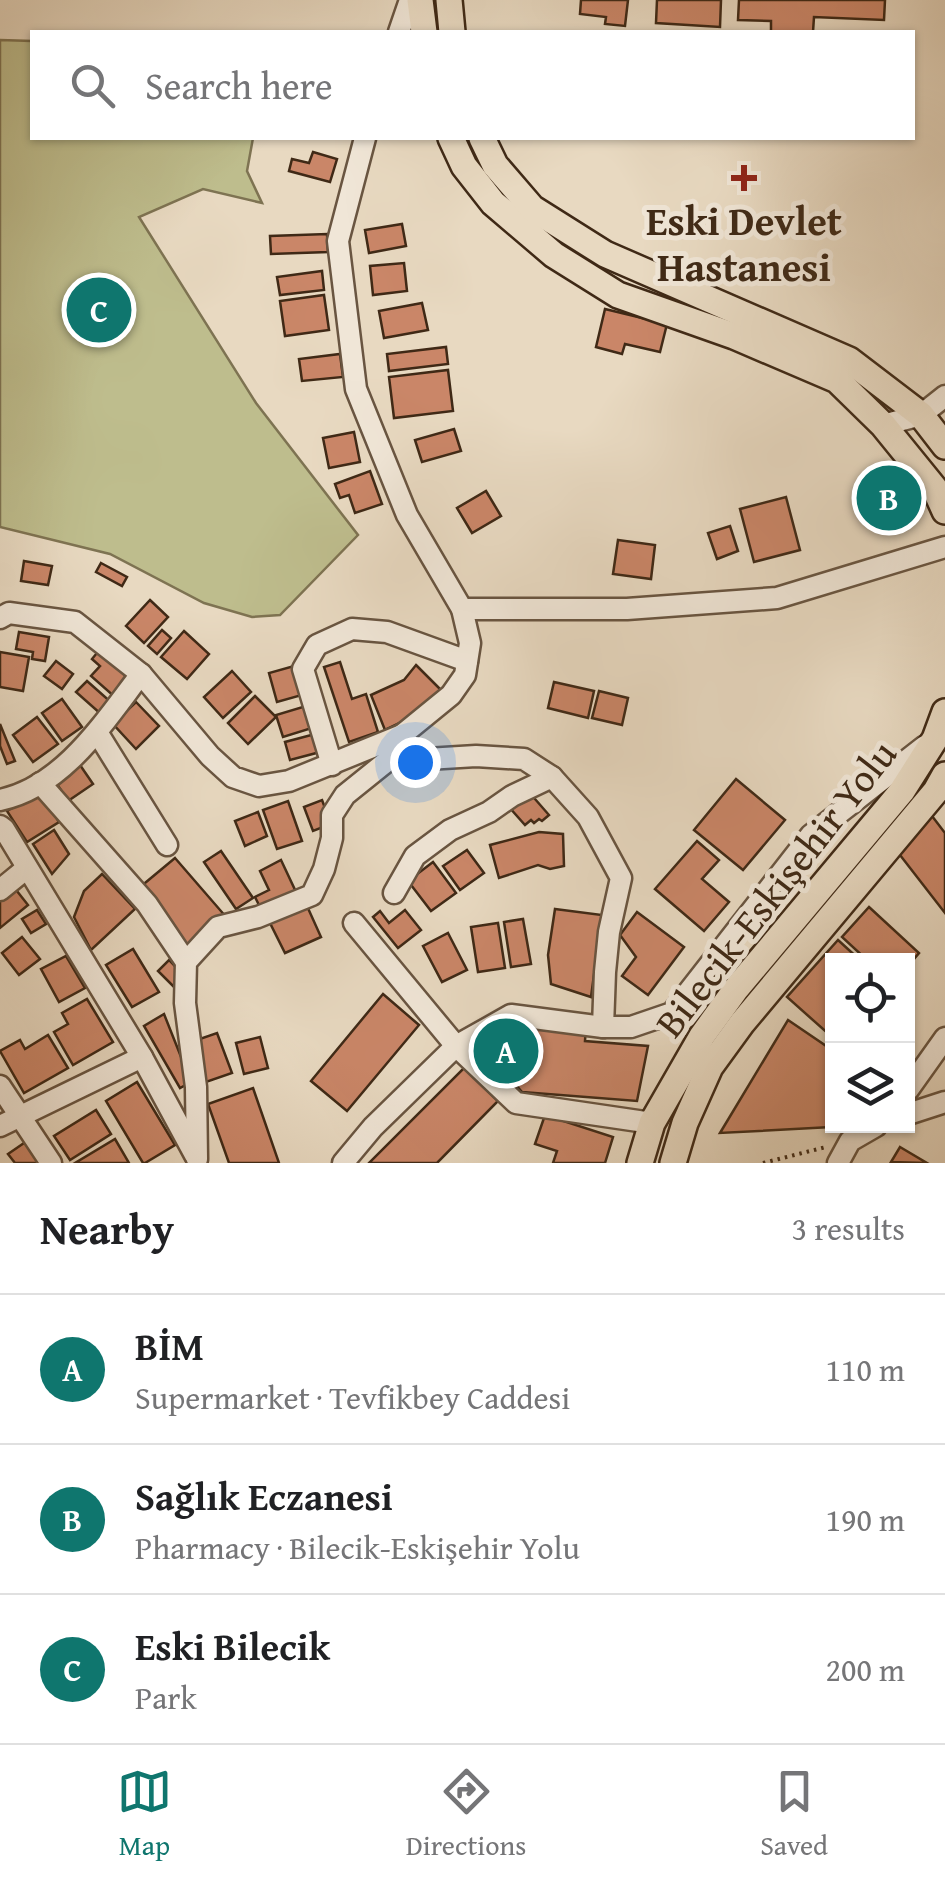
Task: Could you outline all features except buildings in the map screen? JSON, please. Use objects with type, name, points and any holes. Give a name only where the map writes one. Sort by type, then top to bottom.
[{"type":"main road","points":[[420,0],[424,30]]},
{"type":"main road","points":[[449,0],[452,30]]},
{"type":"main road","points":[[452,140],[464,166],[493,203],[554,254],[618,294],[734,336],[836,380],[883,425],[935,488],[945,511]]},
{"type":"main road","points":[[483,140],[495,165],[532,208],[604,254],[849,360],[921,415],[945,446]]},
{"type":"main road","name":"Bilecik-Eskişehir Yolu","points":[[640,1163],[652,1123],[702,1036],[736,989],[902,791],[935,739],[945,712]]},
{"type":"main road","name":"Bilecik-Eskişehir Yolu","points":[[673,1163],[685,1123],[710,1067],[742,1022],[945,775]]},
{"type":"street","points":[[401,30],[410,0]]},
{"type":"street","points":[[0,618],[9,613],[75,622],[141,674],[210,756],[233,777],[260,786],[289,781],[402,735],[451,695],[465,675],[470,643],[462,609],[407,515],[356,389],[338,241],[364,140]]},
{"type":"street","points":[[883,425],[921,415],[945,396]]},
{"type":"street","points":[[462,609],[627,609],[777,598],[945,547]]},
{"type":"street","points":[[332,764],[304,669],[316,645],[352,629],[387,632],[467,661]]},
{"type":"street","points":[[0,800],[16,797],[40,784],[83,750],[141,674]]},
{"type":"street","points":[[97,732],[167,845]]},
{"type":"street","points":[[402,735],[409,751],[427,759],[476,756],[524,760],[552,777],[588,816],[621,878],[609,932],[603,1027]]},
{"type":"street","points":[[186,962],[218,927],[258,917],[312,895],[332,838],[332,814],[346,794],[386,762],[402,735]]},
{"type":"street","points":[[343,1163],[373,1127],[456,1046],[511,1015],[631,1027],[672,1013],[812,834],[935,739]]},
{"type":"street","points":[[394,893],[414,856],[450,830],[552,777]]},
{"type":"street","points":[[40,784],[147,904],[186,962],[185,1003],[196,1087],[198,1161]]},
{"type":"street","points":[[0,826],[142,1057],[198,1161]]},
{"type":"street","points":[[0,890],[27,868]]},
{"type":"street","points":[[354,922],[456,1046],[516,1103],[652,1123]]},
{"type":"street","points":[[915,1080],[945,1038]]},
{"type":"street","points":[[0,1126],[142,1057]]},
{"type":"street","points":[[0,1086],[52,1163]]},
{"type":"street","points":[[915,1112],[945,1102]]},
{"type":"street","points":[[838,1163],[850,1141],[864,1133]]},
{"type":"path","points":[[762,1163],[850,1141]]},
{"type":"shaded area","points":[[0,40],[30,41],[30,140],[253,140],[247,171],[262,203],[203,189],[139,217],[256,403],[358,535],[280,615],[252,617],[204,603],[110,554],[0,527]]},
{"type":"place","name":"Eski Devlet Hastanesi","points":[[744,178]]},
{"type":"place","name":"Eski Bilecik","points":[[99,310]]},
{"type":"place","name":"Sağlık Eczanesi","points":[[889,498]]},
{"type":"place","name":"BİM","points":[[506,1051]]}]
